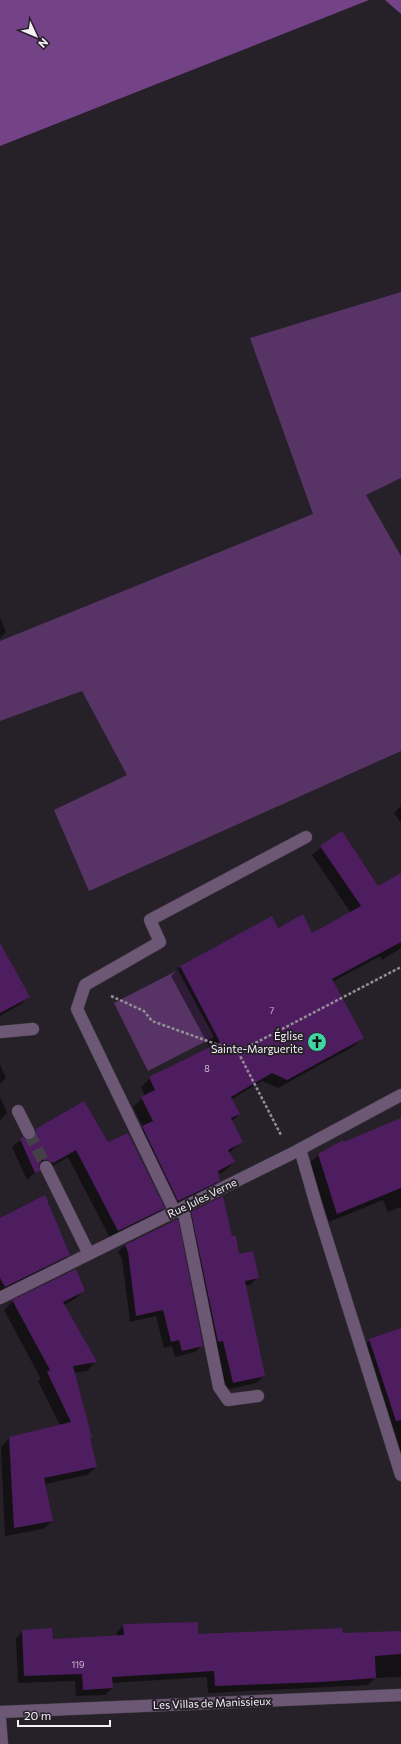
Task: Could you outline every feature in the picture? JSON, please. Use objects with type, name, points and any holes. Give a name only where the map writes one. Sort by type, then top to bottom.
[{"type":"street","points":[[258,1396],[228,1400],[219,1387],[179,1210],[77,1009],[85,985],[160,942],[150,920],[306,837]]},
{"type":"street","points":[[0,1032],[33,1029]]},
{"type":"street","name":"Rue Jules Verne","points":[[0,1298],[295,1152],[401,1095]]},
{"type":"street","points":[[18,1111],[29,1133]]},
{"type":"street","points":[[295,1152],[401,1475]]},
{"type":"street","points":[[46,1167],[89,1254]]},
{"type":"street","name":"Les Villas de Manissieux","points":[[0,1712],[401,1695]]},
{"type":"street","points":[[0,1719],[2,1744]]},
{"type":"path","points":[[238,1052],[401,967]]},
{"type":"path","points":[[85,985],[144,1011],[152,1021],[238,1052],[295,1152]]},
{"type":"shaded area","points":[[0,0],[369,0],[0,146]]},
{"type":"shaded area","points":[[385,0],[401,0],[401,14]]},
{"type":"shaded area","points":[[401,292],[401,478],[366,495],[401,556],[401,751],[89,891],[54,810],[127,775],[82,691],[0,721],[0,641],[313,514],[250,338]]},
{"type":"shaded area","points":[[178,970],[214,1037],[148,1071],[114,1003]]},
{"type":"building","points":[[342,831],[378,886],[401,873],[401,942],[332,979],[364,1038],[287,1080],[272,1073],[231,1097],[240,1114],[231,1118],[243,1142],[228,1150],[235,1162],[218,1171],[220,1181],[178,1201],[142,1126],[153,1121],[141,1097],[155,1090],[149,1077],[220,1042],[180,966],[272,916],[278,928],[303,914],[312,933],[361,906],[320,846]]},
{"type":"building","points":[[0,943],[30,997],[0,1013]]},
{"type":"building","points":[[84,1101],[108,1142],[128,1133],[165,1208],[118,1231],[76,1150],[53,1163],[47,1160],[42,1160],[39,1166],[40,1171],[35,1173],[20,1139],[23,1137],[28,1140],[33,1139],[36,1134],[36,1129]]},
{"type":"building","points":[[401,1118],[401,1188],[337,1214],[318,1154],[343,1140],[344,1142]]},
{"type":"building","points":[[45,1195],[70,1255],[5,1287],[0,1278],[0,1218]]},
{"type":"building","points":[[223,1196],[232,1236],[236,1236],[239,1254],[253,1251],[259,1278],[245,1281],[265,1376],[233,1383],[223,1341],[218,1342],[191,1212]]},
{"type":"building","points":[[178,1219],[203,1346],[182,1351],[179,1340],[171,1342],[163,1310],[136,1316],[128,1252],[125,1245]]},
{"type":"building","points":[[76,1269],[85,1291],[63,1302],[97,1362],[73,1366],[92,1438],[90,1438],[97,1467],[44,1478],[53,1521],[14,1528],[9,1437],[71,1422],[47,1372],[50,1370],[12,1300]]},
{"type":"building","points":[[401,1328],[401,1420],[396,1421],[369,1339]]},
{"type":"building","points":[[198,1622],[198,1634],[342,1628],[343,1633],[401,1631],[401,1654],[375,1656],[376,1678],[321,1682],[215,1686],[214,1671],[112,1677],[113,1688],[83,1690],[82,1674],[24,1676],[22,1630],[52,1628],[53,1639],[124,1635],[123,1624]]},
{"type":"tunnel","points":[[29,1133],[46,1167]]},
{"type":"place","name":"Église Sainte-Marguerite","points":[[317,1042]]}]
